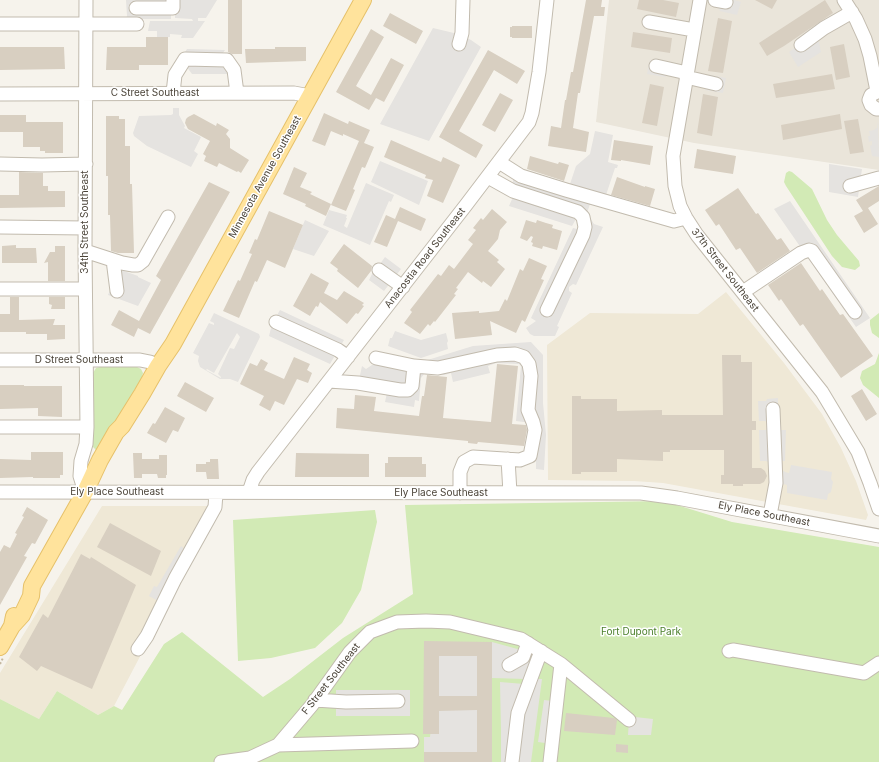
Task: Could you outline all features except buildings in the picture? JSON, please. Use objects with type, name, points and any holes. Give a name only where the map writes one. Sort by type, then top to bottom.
[{"type":"main road","name":"Minnesota Avenue Southeast","points":[[0,647],[6,626],[27,589],[32,586],[85,492],[100,460],[116,432],[122,426],[173,344],[358,0]]},
{"type":"main road","name":"Minnesota Avenue Southeast","points":[[308,95],[364,0]]},
{"type":"main road","name":"Minnesota Avenue Southeast","points":[[85,492],[101,474],[117,449],[122,426]]},
{"type":"street","name":"34th Street Southeast","points":[[85,492],[80,476],[81,461],[86,444],[87,427],[85,360],[86,0]]},
{"type":"street","points":[[136,8],[173,8],[173,0]]},
{"type":"street","points":[[460,44],[462,33],[463,0]]},
{"type":"street","name":"Anacostia Road Southeast","points":[[249,492],[253,480],[258,472],[403,287],[529,122],[539,72],[547,0]]},
{"type":"street","name":"37th Street Southeast","points":[[700,0],[675,140],[673,165],[676,193],[686,218],[697,235],[799,362],[830,404],[858,452],[879,510]]},
{"type":"street","points":[[801,45],[824,28],[847,3],[866,42],[878,91],[871,95],[869,100],[871,106],[879,109]]},
{"type":"street","points":[[649,22],[694,30]]},
{"type":"street","points":[[0,24],[137,24]]},
{"type":"street","points":[[173,93],[174,75],[185,59],[227,60],[234,70],[237,93]]},
{"type":"street","points":[[656,66],[716,84]]},
{"type":"street","name":"C Street Southeast","points":[[0,94],[294,93],[308,95]]},
{"type":"street","points":[[499,162],[521,176],[559,188],[674,221],[686,218]]},
{"type":"street","points":[[0,164],[86,164]]},
{"type":"street","points":[[488,177],[513,191],[578,212],[582,217],[584,227],[582,235],[547,310]]},
{"type":"street","points":[[850,186],[879,178]]},
{"type":"street","points":[[85,250],[122,263],[138,265],[143,261],[168,217]]},
{"type":"street","points":[[0,228],[85,228]]},
{"type":"street","points":[[743,292],[801,253],[809,250],[812,251],[855,312]]},
{"type":"street","points":[[113,260],[117,291]]},
{"type":"street","points":[[379,270],[403,287]]},
{"type":"street","points":[[0,289],[85,289]]},
{"type":"street","points":[[276,322],[338,350],[348,357]]},
{"type":"street","points":[[376,358],[414,366],[438,368],[497,355],[515,354],[524,357],[529,364],[531,376],[528,410],[535,430],[530,456],[520,460],[473,457],[464,462],[460,472],[460,493]]},
{"type":"street","name":"D Street Southeast","points":[[0,360],[143,360],[150,362],[162,360]]},
{"type":"street","points":[[329,381],[358,383],[408,390],[412,386],[414,366]]},
{"type":"street","points":[[770,515],[776,483],[773,409]]},
{"type":"street","points":[[0,427],[87,427]]},
{"type":"street","points":[[86,444],[93,455],[100,460]]},
{"type":"street","points":[[508,460],[510,493]]},
{"type":"street","name":"Ely Place Southeast","points":[[0,492],[641,493],[671,497],[879,536]]},
{"type":"street","points":[[138,649],[147,636],[175,579],[215,507],[216,493]]},
{"type":"street","name":"F Street Southeast","points":[[221,762],[250,758],[278,745],[315,700],[350,652],[370,632],[397,622],[450,622],[521,638],[561,664],[629,720]]},
{"type":"street","points":[[509,665],[523,657],[528,643]]},
{"type":"street","points":[[728,651],[733,650],[864,673],[879,663]]},
{"type":"street","points":[[512,762],[518,713],[541,651]]},
{"type":"street","points":[[550,762],[561,664]]},
{"type":"street","points":[[315,700],[346,702],[398,701]]},
{"type":"street","points":[[278,745],[412,741]]},
{"type":"shaded area","points":[[126,0],[217,0],[206,18],[198,18],[198,21],[205,21],[193,38],[181,38],[182,35],[170,34],[170,37],[157,37],[157,31],[148,31],[150,21],[193,21],[192,19],[175,18],[175,14],[171,14],[171,19],[143,19],[143,21],[125,21],[127,16]]},
{"type":"shaded area","points":[[609,0],[879,0],[879,170],[694,143],[596,122]]},
{"type":"shaded area","points":[[712,0],[734,0],[741,2],[737,15],[720,11]]},
{"type":"shaded area","points":[[433,28],[458,34],[481,47],[429,141],[380,124]]},
{"type":"shaded area","points":[[817,33],[821,52],[798,67],[789,52]]},
{"type":"shaded area","points":[[187,49],[225,50],[221,56],[240,74],[192,74],[186,66],[171,74]]},
{"type":"shaded area","points":[[650,60],[668,63],[668,74],[665,77],[647,74]]},
{"type":"shaded area","points":[[710,75],[726,78],[723,93],[705,90],[702,77]]},
{"type":"shaded area","points":[[173,108],[179,108],[179,115],[185,126],[184,128],[201,137],[194,151],[198,154],[191,167],[147,146],[134,136],[133,133],[139,116],[171,115],[173,114]]},
{"type":"shaded area","points":[[878,122],[879,157],[872,156],[870,146],[872,145],[872,141],[869,142],[868,136],[870,136],[869,131],[877,128]]},
{"type":"shaded area","points":[[595,131],[613,135],[608,162],[618,165],[617,168],[615,168],[606,195],[569,187],[576,166],[590,154]]},
{"type":"shaded area","points":[[380,161],[428,181],[419,205],[371,182]]},
{"type":"shaded area","points":[[829,164],[862,169],[858,197],[829,192]]},
{"type":"shaded area","points":[[513,179],[590,204],[587,213],[594,224],[603,227],[576,285],[573,284],[569,287],[569,291],[572,293],[557,326],[559,327],[555,336],[534,336],[530,334],[526,328],[536,321],[531,318],[573,228],[581,230],[581,225],[576,219],[572,226],[509,206],[513,197]]},
{"type":"shaded area","points":[[366,183],[394,195],[391,202],[389,201],[370,245],[323,225],[329,210],[347,215],[344,226],[347,228]]},
{"type":"shaded area","points":[[790,201],[870,318],[856,327],[774,209]]},
{"type":"shaded area","points":[[305,220],[329,231],[314,256],[293,249]]},
{"type":"shaded area","points":[[385,257],[401,269],[384,291],[369,280],[377,264],[380,264]]},
{"type":"shaded area","points":[[107,265],[138,276],[151,283],[138,306],[108,295],[112,286]]},
{"type":"shaded area","points":[[726,292],[784,363],[822,414],[841,448],[856,481],[868,515],[866,520],[663,483],[634,481],[548,480],[547,345],[590,313],[698,314]]},
{"type":"shaded area","points":[[280,310],[344,340],[330,364],[269,336],[272,324]]},
{"type":"shaded area","points":[[214,313],[259,334],[260,337],[238,382],[230,379],[220,379],[200,367],[198,361],[199,356],[193,353],[209,323],[214,325],[214,323],[210,321]],"holes":[[[237,333],[240,337],[234,349],[230,348],[218,374],[221,378],[206,370],[207,369],[214,373]]]},
{"type":"shaded area","points":[[395,331],[421,340],[446,333],[448,349],[421,358],[388,346],[390,338],[392,338]]},
{"type":"shaded area","points":[[531,342],[543,355],[543,403],[546,435],[544,470],[536,469],[536,459],[528,453],[531,423],[516,421],[521,366],[519,364],[496,363],[488,366],[490,373],[453,382],[451,373],[444,375],[424,374],[421,378],[419,401],[415,400],[414,407],[385,402],[387,393],[359,380],[362,366],[366,369],[372,365],[375,365],[377,354],[421,362],[473,346]]},
{"type":"shaded area","points":[[778,398],[778,429],[786,430],[785,461],[780,461],[781,469],[789,473],[791,465],[832,472],[831,479],[833,482],[831,492],[828,494],[827,500],[787,493],[787,485],[784,484],[782,486],[772,480],[768,462],[760,461],[759,430],[766,430],[768,423],[765,421],[759,421],[758,401]]},
{"type":"shaded area","points":[[102,506],[219,506],[114,706],[98,715],[57,691],[39,719],[0,699],[0,673]]},
{"type":"shaded area","points":[[181,546],[188,552],[160,602],[149,596],[154,586],[157,587]]},
{"type":"shaded area","points":[[492,642],[532,653],[525,679],[492,678]]},
{"type":"shaded area","points":[[439,656],[477,656],[477,752],[424,752],[424,737],[430,737]],"holes":[[[452,696],[463,696],[463,710],[452,710]]]},
{"type":"shaded area","points":[[531,679],[542,679],[531,762],[501,762],[500,682],[524,684]]},
{"type":"shaded area","points":[[336,690],[410,690],[410,716],[336,716]]},
{"type":"shaded area","points":[[544,700],[553,701],[547,746],[545,743],[538,742]]},
{"type":"shaded area","points":[[625,711],[635,717],[653,719],[651,735],[628,735],[629,720]]},
{"type":"green space","points":[[789,171],[812,189],[827,220],[837,235],[859,261],[860,266],[855,270],[842,267],[832,256],[786,186],[784,182],[786,173]]},
{"type":"green space","points":[[879,313],[879,338],[872,333],[870,320]]},
{"type":"green space","points":[[879,353],[879,398],[863,385],[860,378],[862,371],[875,364]]},
{"type":"green space","points":[[137,367],[141,369],[143,373],[104,445],[97,451],[93,447],[93,373],[96,368]]},
{"type":"green space","name":"Fort Dupont Park","points":[[664,501],[732,522],[879,547],[879,762],[0,762],[0,699],[39,719],[57,691],[98,715],[114,706],[122,710],[164,644],[182,632],[263,697],[290,679],[343,638],[413,594],[405,505]]},
{"type":"green space","points":[[375,510],[377,522],[361,590],[342,623],[315,648],[271,658],[238,661],[233,520]]}]
